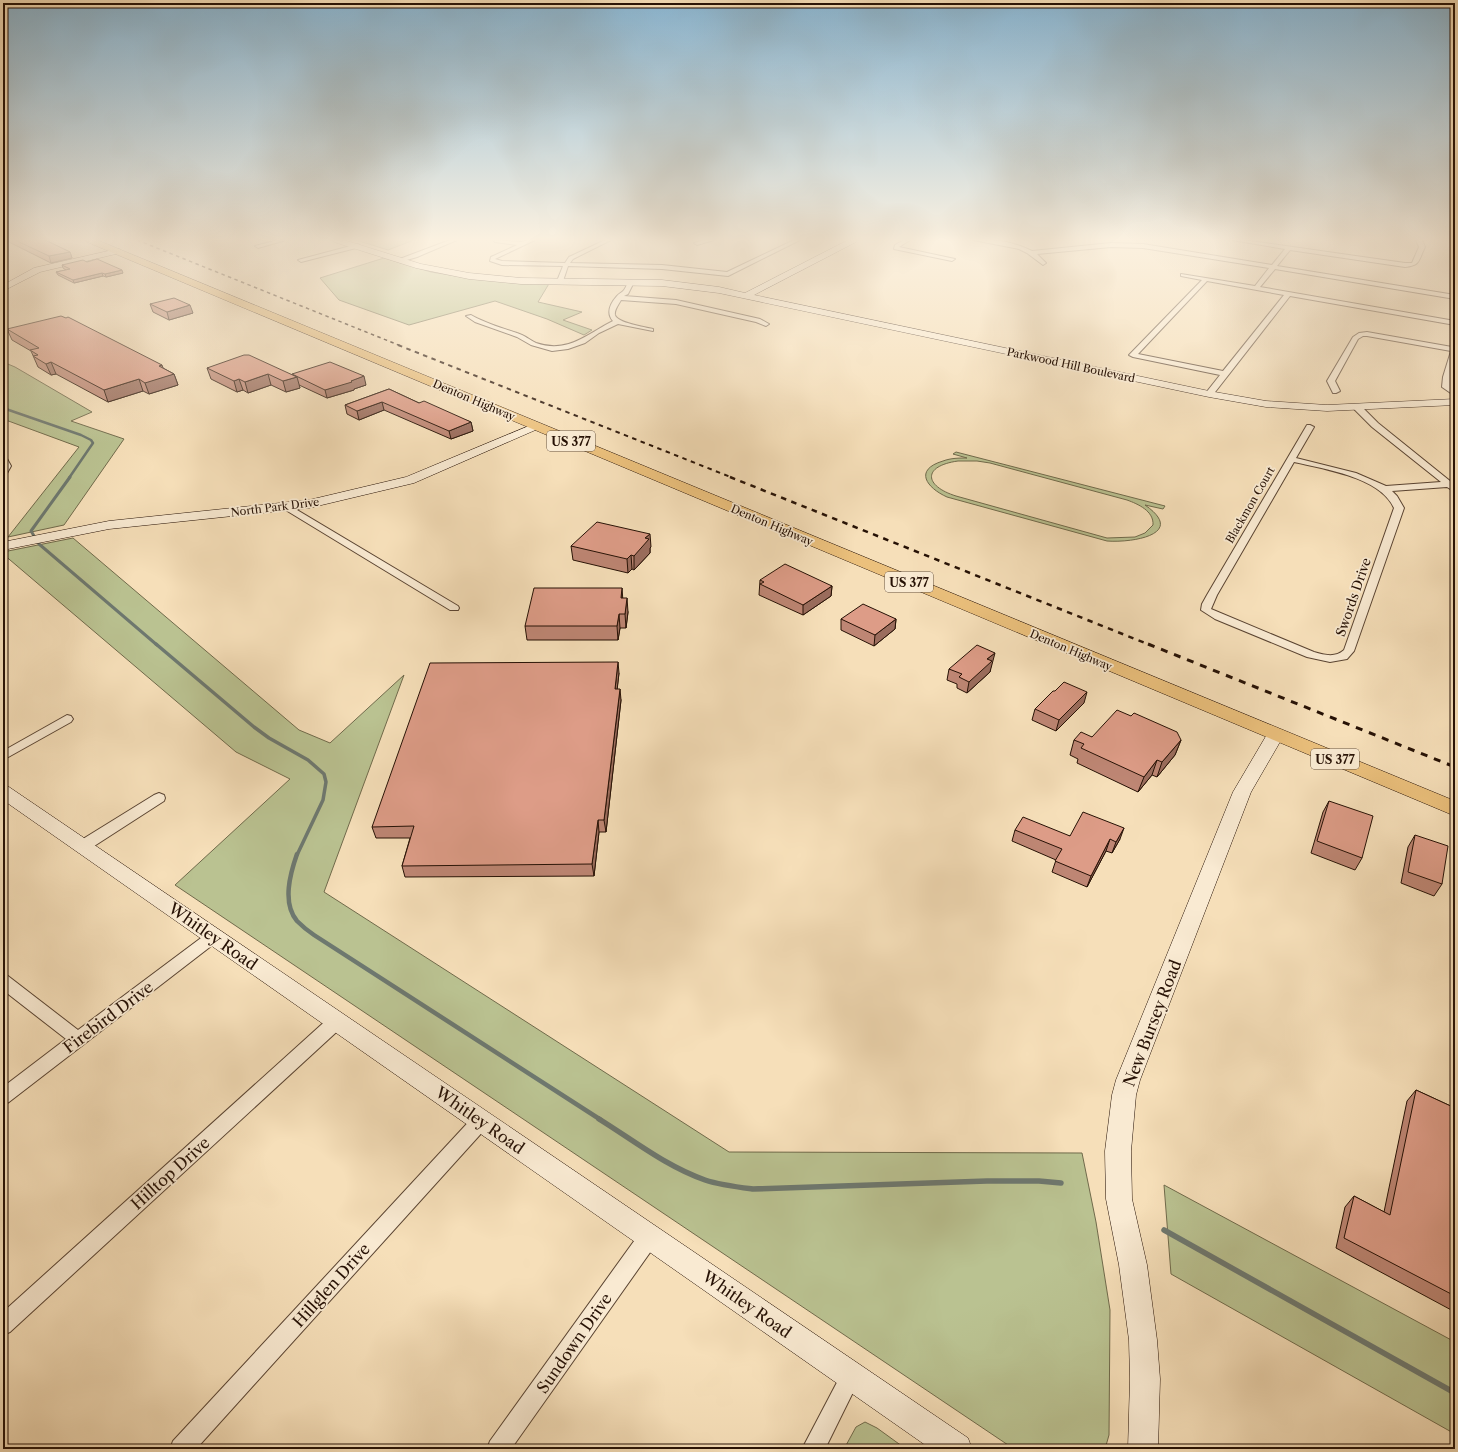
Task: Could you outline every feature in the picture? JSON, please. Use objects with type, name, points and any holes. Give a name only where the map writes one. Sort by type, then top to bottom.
[{"type":"main road","name":"Denton Highway","points":[[253,308],[1455,809]]},
{"type":"street","points":[[614,308],[612,316],[618,322],[651,330]]},
{"type":"street","points":[[702,308],[758,320],[766,324]]},
{"type":"street","name":"Parkwood Hill Boulevard","points":[[801,308],[1209,394],[1293,406],[1357,407],[1455,402]]},
{"type":"street","points":[[1178,308],[1133,355],[1225,374]]},
{"type":"street","points":[[1209,394],[1277,308]]},
{"type":"street","points":[[1370,308],[1455,322]]},
{"type":"street","points":[[469,316],[477,321],[520,336],[533,344],[552,349],[568,347],[583,342],[597,332],[618,322]]},
{"type":"street","points":[[1336,391],[1331,381],[1355,338],[1361,334],[1367,334],[1455,349],[1446,381],[1446,387],[1455,394]]},
{"type":"street","points":[[1357,407],[1375,425],[1453,487]]},
{"type":"street","name":"North Park Drive","points":[[3,546],[109,525],[287,507],[325,501],[410,480],[536,426]]},
{"type":"street","name":"Blackmon Court","points":[[1212,595],[1310,427]]},
{"type":"street","points":[[3,459],[7,466],[3,473]]},
{"type":"street","points":[[1291,459],[1331,468],[1362,478],[1390,492],[1453,487]]},
{"type":"street","name":"Swords Drive","points":[[1212,595],[1207,604],[1206,610],[1219,618],[1311,655],[1330,659],[1343,657],[1349,651],[1399,508],[1398,501],[1390,492]]},
{"type":"street","points":[[287,507],[454,608]]},
{"type":"street","points":[[3,756],[67,719]]},
{"type":"street","name":"New Bursey Road","points":[[1143,1449],[1146,1379],[1143,1340],[1133,1265],[1119,1199],[1118,1151],[1124,1095],[1131,1073],[1242,792],[1275,734]]},
{"type":"street","name":"Whitley Road","points":[[3,791],[957,1449]]},
{"type":"street","points":[[83,846],[159,798]]},
{"type":"street","name":"Firebird Drive","points":[[3,1097],[214,936]]},
{"type":"street","points":[[3,981],[79,1040]]},
{"type":"street","name":"Hilltop Drive","points":[[3,1325],[337,1021]]},
{"type":"street","name":"Hillglen Drive","points":[[181,1449],[481,1121]]},
{"type":"street","name":"Sundown Drive","points":[[498,1449],[649,1237]]},
{"type":"street","points":[[813,1449],[851,1376]]},
{"type":"green space","points":[[361,308],[471,308],[409,325]]},
{"type":"green space","points":[[515,308],[563,308],[582,312],[563,320],[592,330],[584,335],[547,319]]},
{"type":"green space","points":[[3,362],[15,367],[92,412],[71,421],[124,439],[64,525],[8,537],[79,447],[3,419]]},
{"type":"green space","points":[[956,452],[1165,506],[1163,509],[1145,505],[1157,515],[1160,524],[1158,530],[1151,535],[1140,538],[1107,541],[947,497],[929,484],[926,479],[926,474],[928,469],[943,461],[967,458],[953,454]],"holes":[[[958,461],[990,463],[1127,500],[1140,506],[1148,512],[1153,520],[1153,525],[1145,533],[1135,537],[1107,538],[956,496],[945,492],[933,482],[933,472],[938,467]]]},
{"type":"green space","points":[[73,538],[299,730],[330,743],[404,675],[324,892],[729,1152],[1082,1153],[1096,1222],[1110,1310],[1109,1435],[1105,1449],[1014,1449],[175,885],[290,779],[236,752],[3,554],[3,552]]},
{"type":"green space","points":[[1164,1185],[1455,1342],[1455,1434],[1171,1274]]},
{"type":"green space","points":[[865,1422],[877,1428],[906,1449],[844,1449],[856,1427]]},
{"type":"building","points":[[158,308],[181,308],[167,312]]},
{"type":"building","points":[[61,316],[66,318],[68,317],[162,365],[159,366],[174,374],[145,383],[139,379],[104,390],[51,362],[46,364],[33,356],[38,355],[30,350],[39,348],[7,329]]},
{"type":"building","points":[[244,355],[249,355],[297,377],[283,381],[268,374],[245,382],[239,379],[234,381],[207,368]]},
{"type":"building","points":[[330,362],[364,376],[351,381],[352,382],[325,390],[292,374]]},
{"type":"building","points":[[389,389],[419,403],[424,401],[471,422],[449,431],[382,402],[357,411],[345,405]]},
{"type":"building","points":[[597,522],[650,534],[645,538],[649,539],[634,556],[631,555],[627,559],[571,546]]},
{"type":"building","points":[[785,564],[832,586],[803,605],[760,584],[764,582],[760,580]]},
{"type":"building","points":[[534,588],[622,588],[621,598],[627,598],[625,614],[619,614],[617,626],[525,626]]},
{"type":"building","points":[[863,604],[896,619],[875,635],[841,619]]},
{"type":"building","points":[[977,645],[995,653],[987,659],[992,661],[969,682],[959,677],[962,674],[949,669]]},
{"type":"building","points":[[618,662],[615,689],[620,689],[604,820],[598,820],[592,864],[402,866],[414,826],[372,827],[430,663]]},
{"type":"building","points":[[1064,682],[1087,692],[1059,720],[1035,709],[1053,691],[1055,691]]},
{"type":"building","points":[[1117,710],[1131,716],[1134,713],[1177,732],[1181,740],[1162,762],[1157,760],[1144,777],[1081,748],[1084,744],[1074,740],[1081,732],[1092,737]]},
{"type":"building","points":[[1329,801],[1373,816],[1362,858],[1317,841]]},
{"type":"building","points":[[1083,812],[1124,828],[1116,842],[1110,839],[1091,876],[1055,861],[1062,849],[1015,830],[1023,817],[1070,836]]},
{"type":"building","points":[[1415,835],[1448,846],[1442,884],[1408,872]]},
{"type":"building","points":[[1416,1090],[1455,1108],[1455,1296],[1344,1238],[1354,1196],[1390,1215]]},
{"type":"waterway","points":[[3,408],[81,435],[91,440],[93,443],[69,478]]},
{"type":"waterway","points":[[70,477],[31,531],[39,544],[157,645]]},
{"type":"waterway","points":[[156,644],[254,727],[269,738],[308,760],[324,774],[326,782],[323,800],[297,855]]},
{"type":"waterway","points":[[297,854],[290,879],[289,897],[292,914],[303,927],[601,1120]]},
{"type":"waterway","points":[[599,1119],[677,1168],[691,1175],[723,1185],[753,1189],[987,1181],[1039,1181],[1061,1183]]},
{"type":"waterway","points":[[1164,1230],[1455,1393]]},
{"type":"railway","points":[[306,308],[401,346]]},
{"type":"railway","points":[[398,345],[733,478]]},
{"type":"railway","points":[[730,477],[1150,645]]},
{"type":"railway","points":[[1148,644],[1455,767]]}]
